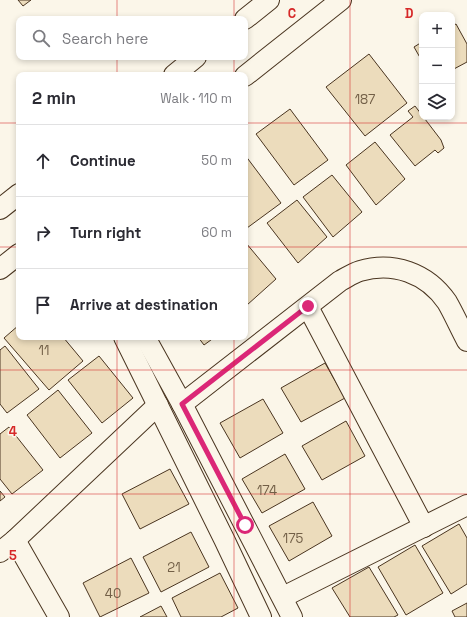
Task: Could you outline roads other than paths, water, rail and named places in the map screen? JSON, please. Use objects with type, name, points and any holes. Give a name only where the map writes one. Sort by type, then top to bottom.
[{"type":"street","points":[[248,17],[269,0]]},
{"type":"street","points":[[248,74],[341,0]]},
{"type":"street","points":[[178,72],[192,60]]},
{"type":"street","points":[[0,209],[16,196]]},
{"type":"street","points":[[0,269],[16,256]]},
{"type":"street","points":[[182,404],[340,281],[358,271],[378,267],[398,268],[417,275],[434,287],[447,302],[467,341]]},
{"type":"street","points":[[308,306],[424,527]]},
{"type":"street","points":[[126,340],[261,617]]},
{"type":"street","points":[[147,340],[182,404],[292,617]]},
{"type":"street","points":[[59,617],[7,546],[158,405]]},
{"type":"street","points":[[283,597],[467,505]]},
{"type":"street","points":[[224,539],[245,525]]}]
